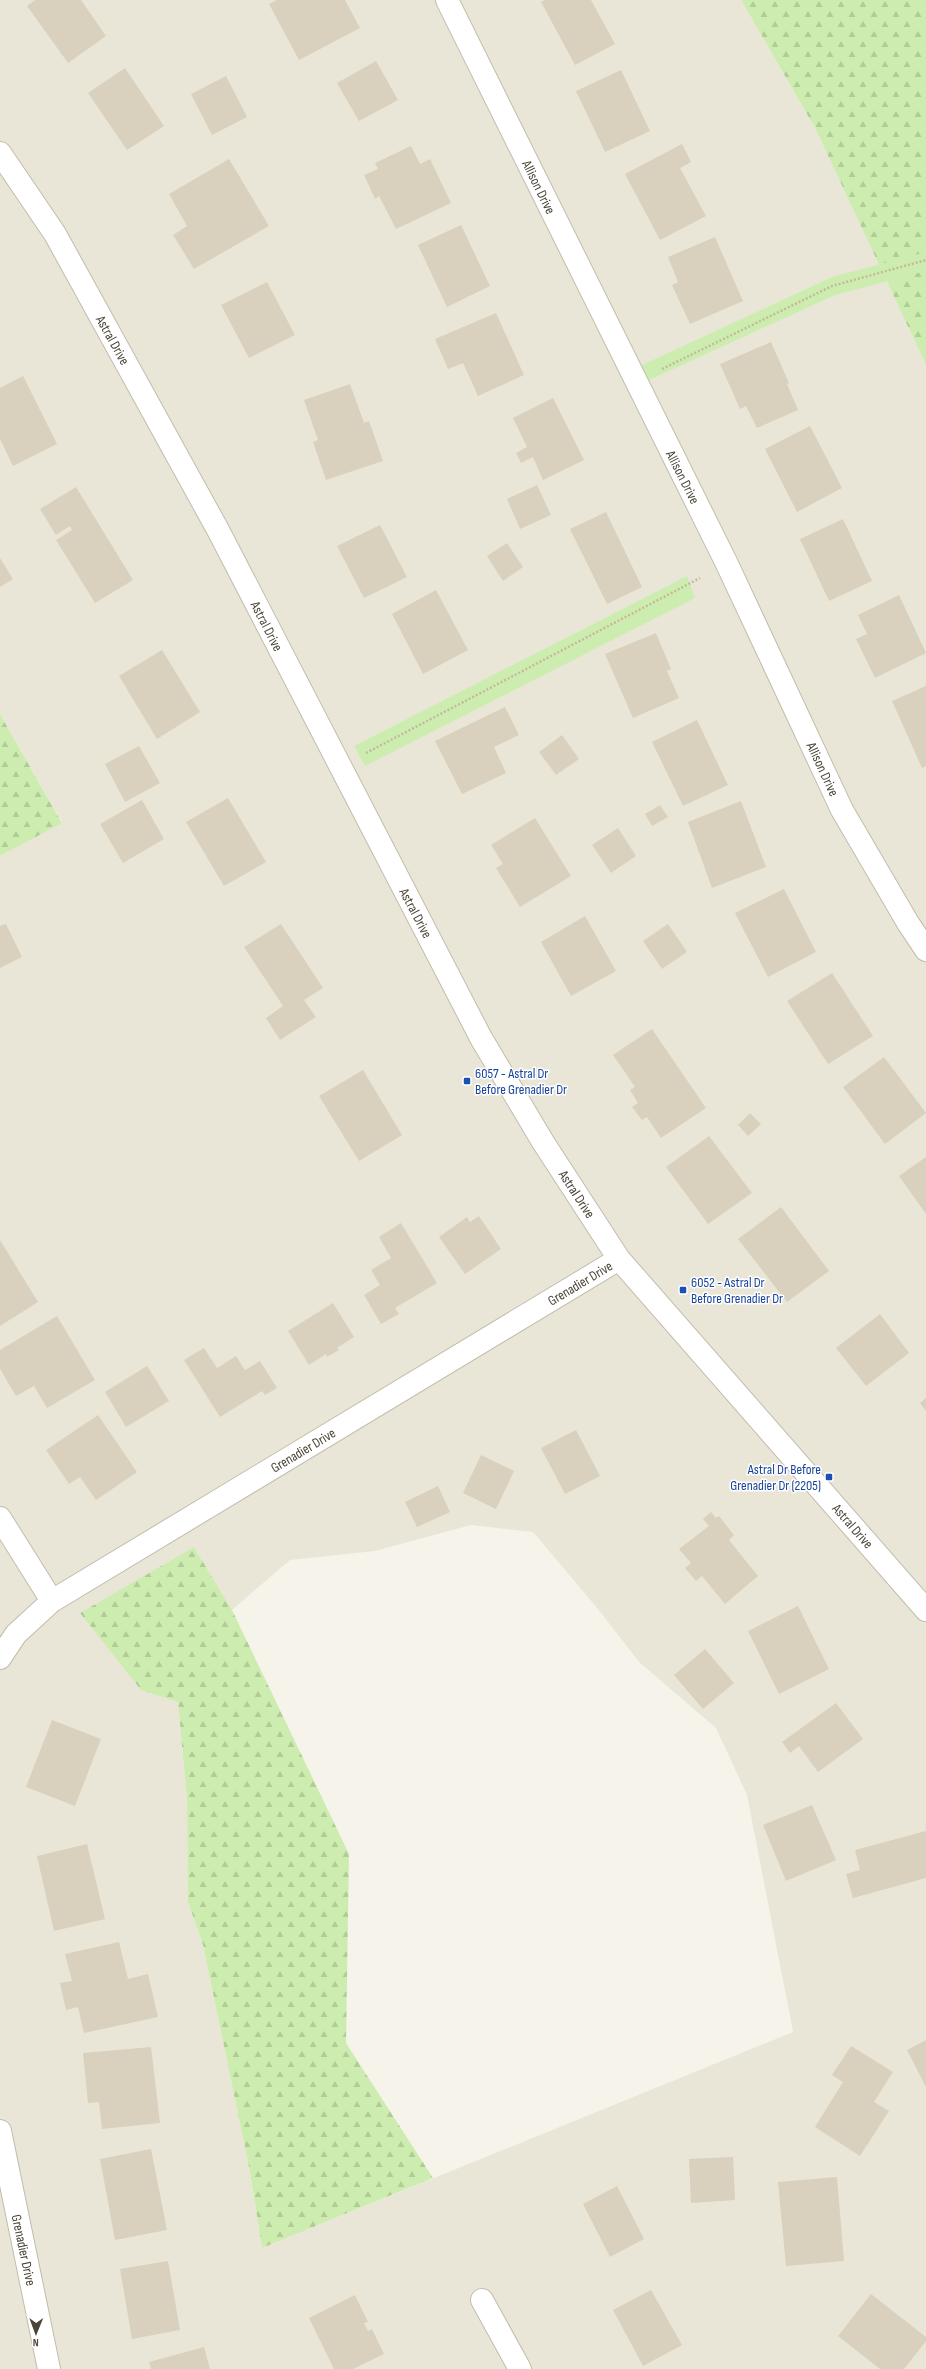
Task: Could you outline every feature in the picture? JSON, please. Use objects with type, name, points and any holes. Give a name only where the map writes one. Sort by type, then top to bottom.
[{"type":"street","name":"Allison Drive","points":[[448,0],[635,382],[727,564],[842,810],[908,923],[926,950]]},
{"type":"street","name":"Astral Drive","points":[[0,153],[55,234],[218,530],[339,767],[481,1038],[543,1142],[619,1259],[926,1610]]},
{"type":"street","name":"Grenadier Drive","points":[[0,1658],[16,1634],[52,1601],[619,1259]]},
{"type":"street","points":[[0,1518],[52,1601]]},
{"type":"street","name":"Grenadier Drive","points":[[0,2131],[49,2369]]},
{"type":"street","points":[[482,2300],[520,2369]]},
{"type":"path","points":[[635,382],[832,286],[926,260]]},
{"type":"path","points":[[339,767],[727,564]]},
{"type":"shaded area","points":[[0,0],[741,0],[815,128],[926,365],[926,2369],[0,2369],[0,856],[62,822],[0,714]],"holes":[[[471,1525],[533,1532],[598,1609],[639,1662],[716,1728],[747,1795],[793,2032],[262,2248],[250,2172],[203,1945],[188,1902],[187,1799],[178,1701],[194,1547],[232,1610],[290,1560],[375,1551]]]},
{"type":"green space","points":[[741,0],[926,0],[926,365],[815,128]]},
{"type":"green space","points":[[926,252],[926,271],[835,295],[647,381],[640,366],[832,277]]},
{"type":"green space","points":[[687,576],[695,598],[365,766],[354,746]]},
{"type":"green space","points":[[0,714],[62,823],[0,856]]},
{"type":"green space","points":[[194,1547],[232,1610],[349,1854],[346,2043],[433,2178],[262,2248],[250,2172],[203,1945],[188,1902],[187,1799],[178,1702],[141,1690],[80,1613]]},
{"type":"building","points":[[35,0],[81,0],[106,36],[68,63],[27,6]]},
{"type":"building","points":[[277,0],[345,0],[360,28],[299,60],[269,4]]},
{"type":"building","points":[[545,0],[591,0],[615,44],[575,65],[541,2]]},
{"type":"building","points":[[376,61],[398,100],[359,121],[337,83]]},
{"type":"building","points":[[125,68],[164,126],[127,150],[88,93]]},
{"type":"building","points":[[621,70],[650,131],[605,152],[576,91]]},
{"type":"building","points":[[226,76],[247,117],[212,135],[191,94]]},
{"type":"building","points":[[682,144],[691,162],[680,168],[706,216],[660,240],[625,174]]},
{"type":"building","points":[[411,146],[420,164],[430,159],[451,203],[396,229],[379,196],[375,199],[364,175],[378,169],[375,163]]},
{"type":"building","points":[[229,159],[269,226],[194,269],[173,235],[187,226],[169,194]]},
{"type":"building","points":[[461,225],[490,286],[447,307],[418,245]]},
{"type":"building","points":[[715,237],[743,301],[690,324],[672,285],[678,282],[668,257]]},
{"type":"building","points":[[267,282],[295,335],[249,358],[221,305]]},
{"type":"building","points":[[496,313],[524,375],[478,396],[463,363],[448,369],[435,339]]},
{"type":"building","points":[[771,342],[789,383],[787,384],[798,410],[757,428],[746,406],[740,409],[720,364]]},
{"type":"building","points":[[23,376],[57,444],[13,466],[0,439],[0,388]]},
{"type":"building","points":[[350,384],[364,423],[369,421],[383,461],[326,480],[313,442],[318,440],[304,400]]},
{"type":"building","points":[[553,398],[584,460],[543,480],[533,457],[521,463],[516,453],[527,447],[513,418]]},
{"type":"building","points":[[810,426],[842,488],[797,512],[765,449]]},
{"type":"building","points":[[537,485],[551,515],[520,529],[507,499]]},
{"type":"building","points":[[76,487],[133,580],[95,603],[56,540],[72,530],[70,526],[56,535],[40,509]]},
{"type":"building","points":[[606,512],[642,587],[607,604],[570,529]]},
{"type":"building","points":[[843,519],[872,581],[829,601],[800,539]]},
{"type":"building","points":[[380,525],[407,577],[364,598],[337,546]]},
{"type":"building","points":[[507,543],[523,567],[503,581],[487,556]]},
{"type":"building","points":[[0,558],[13,579],[0,587]]},
{"type":"building","points":[[436,590],[468,650],[423,674],[392,614]]},
{"type":"building","points":[[899,595],[926,653],[875,678],[856,639],[867,634],[858,615]]},
{"type":"building","points":[[656,633],[671,669],[667,671],[679,698],[633,718],[605,654]]},
{"type":"building","points":[[162,650],[200,712],[157,739],[119,676]]},
{"type":"building","points":[[926,686],[926,766],[922,768],[892,701]]},
{"type":"building","points":[[505,707],[519,735],[494,747],[506,773],[462,794],[435,741]]},
{"type":"building","points":[[697,720],[728,785],[683,806],[652,742]]},
{"type":"building","points":[[562,735],[579,759],[556,775],[539,752]]},
{"type":"building","points":[[139,746],[160,783],[125,802],[105,764]]},
{"type":"building","points":[[228,798],[266,862],[224,886],[186,822]]},
{"type":"building","points":[[142,800],[164,839],[123,863],[100,824]]},
{"type":"building","points":[[741,801],[766,867],[712,888],[688,822]]},
{"type":"building","points":[[660,805],[668,817],[652,826],[645,814]]},
{"type":"building","points":[[535,818],[571,876],[520,907],[496,868],[503,864],[491,845]]},
{"type":"building","points":[[618,828],[636,856],[611,873],[592,845]]},
{"type":"building","points":[[784,889],[816,952],[768,977],[735,913]]},
{"type":"building","points":[[585,916],[616,971],[571,996],[541,942]]},
{"type":"building","points":[[6,924],[22,957],[0,968],[0,926]]},
{"type":"building","points":[[281,924],[323,988],[304,1000],[316,1017],[280,1040],[266,1018],[283,1006],[244,947]]},
{"type":"building","points":[[668,924],[687,952],[662,969],[643,941]]},
{"type":"building","points":[[832,973],[873,1036],[828,1064],[787,1001]]},
{"type":"building","points":[[652,1029],[706,1108],[661,1138],[647,1117],[642,1120],[632,1107],[638,1103],[630,1090],[635,1087],[613,1055]]},
{"type":"building","points":[[884,1057],[926,1113],[885,1144],[843,1087]]},
{"type":"building","points":[[363,1070],[402,1135],[359,1161],[319,1096]]},
{"type":"building","points":[[750,1113],[761,1124],[748,1136],[738,1125]]},
{"type":"building","points":[[709,1136],[752,1193],[708,1224],[666,1167]]},
{"type":"building","points":[[926,1157],[926,1214],[899,1176]]},
{"type":"building","points":[[781,1207],[829,1271],[787,1302],[738,1239]]},
{"type":"building","points":[[479,1216],[501,1249],[465,1274],[439,1237],[467,1217],[470,1222]]},
{"type":"building","points":[[401,1223],[437,1283],[395,1308],[399,1314],[381,1324],[364,1295],[380,1285],[371,1270],[391,1258],[379,1237]]},
{"type":"building","points":[[0,1240],[38,1302],[0,1326]]},
{"type":"building","points":[[333,1303],[354,1337],[337,1348],[339,1350],[327,1357],[326,1354],[309,1365],[288,1331]]},
{"type":"building","points":[[880,1314],[909,1353],[866,1386],[836,1348]]},
{"type":"building","points":[[57,1316],[95,1380],[47,1408],[34,1386],[16,1396],[0,1369],[0,1350]]},
{"type":"building","points":[[204,1348],[217,1368],[236,1356],[245,1370],[260,1361],[277,1388],[265,1395],[262,1391],[220,1417],[184,1360]]},
{"type":"building","points":[[147,1366],[169,1401],[126,1427],[105,1392]]},
{"type":"building","points":[[926,1398],[926,1411],[920,1403]]},
{"type":"building","points":[[98,1415],[137,1472],[96,1500],[80,1477],[69,1484],[46,1450]]},
{"type":"building","points":[[576,1430],[600,1476],[565,1494],[541,1448]]},
{"type":"building","points":[[481,1455],[514,1471],[496,1509],[463,1493]]},
{"type":"building","points":[[438,1486],[450,1512],[417,1527],[405,1502]]},
{"type":"building","points":[[711,1512],[716,1518],[719,1516],[734,1535],[729,1540],[758,1576],[725,1604],[702,1576],[696,1581],[685,1568],[691,1563],[679,1549],[709,1526],[703,1519]]},
{"type":"building","points":[[798,1606],[829,1669],[779,1694],[748,1631]]},
{"type":"building","points":[[705,1649],[734,1683],[703,1709],[674,1675]]},
{"type":"building","points":[[836,1703],[863,1739],[818,1772],[799,1746],[790,1753],[782,1742]]},
{"type":"building","points":[[52,1720],[101,1739],[75,1806],[26,1787]]},
{"type":"building","points":[[812,1805],[836,1860],[786,1881],[763,1825]]},
{"type":"building","points":[[926,1831],[926,1878],[853,1898],[846,1874],[860,1870],[855,1850]]},
{"type":"building","points":[[87,1844],[105,1919],[54,1931],[37,1856]]},
{"type":"building","points":[[119,1942],[128,1979],[148,1974],[158,2017],[84,2033],[78,2007],[66,2010],[60,1983],[72,1981],[65,1954]]},
{"type":"building","points":[[926,2040],[926,2087],[907,2050]]},
{"type":"building","points":[[851,2046],[893,2072],[874,2102],[889,2111],[860,2156],[815,2127],[843,2082],[832,2075]]},
{"type":"building","points":[[151,2047],[160,2123],[102,2129],[99,2102],[88,2103],[83,2053]]},
{"type":"building","points":[[151,2149],[167,2230],[115,2240],[100,2159]]},
{"type":"building","points":[[733,2157],[735,2200],[691,2203],[689,2159]]},
{"type":"building","points":[[837,2177],[844,2261],[786,2266],[778,2182]]},
{"type":"building","points":[[617,2186],[644,2239],[610,2257],[583,2204]]},
{"type":"building","points":[[168,2261],[180,2330],[132,2339],[120,2269]]},
{"type":"building","points":[[651,2290],[682,2345],[643,2366],[613,2310]]},
{"type":"building","points":[[871,2294],[926,2337],[926,2341],[904,2369],[880,2369],[838,2336]]},
{"type":"building","points":[[355,2295],[368,2322],[364,2323],[368,2331],[372,2329],[384,2354],[353,2369],[334,2369],[309,2318]]},
{"type":"building","points":[[204,2347],[210,2369],[151,2369],[149,2362]]},
{"type":"place","name":"6057 - Astral Dr Before Grenadier Dr","points":[[467,1081]]},
{"type":"place","name":"6052 - Astral Dr Before Grenadier Dr","points":[[683,1290]]},
{"type":"place","name":"Astral Dr Before Grenadier Dr (2205)","points":[[829,1477]]}]
